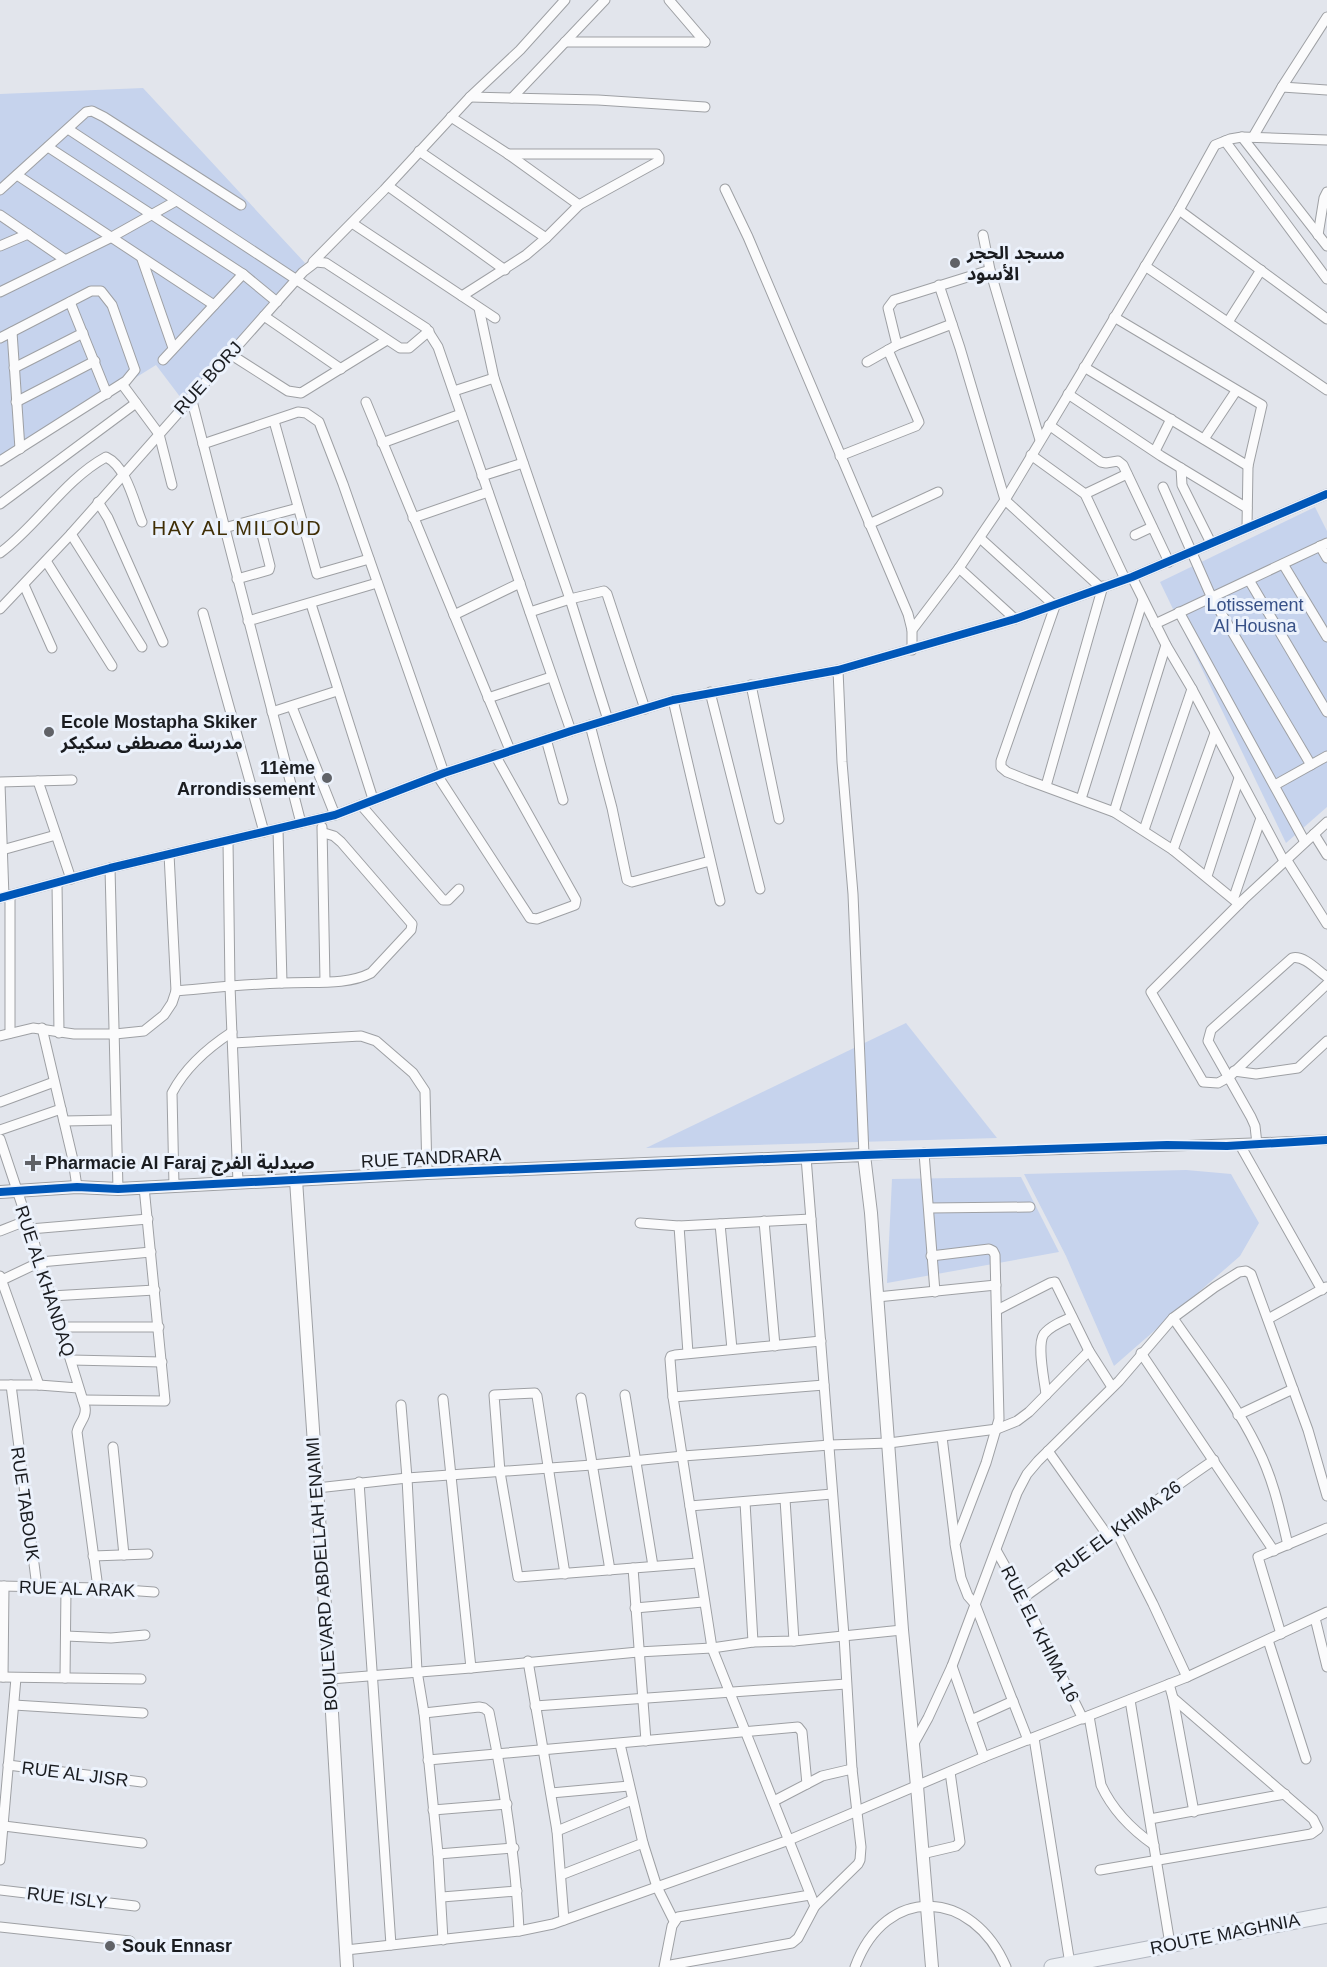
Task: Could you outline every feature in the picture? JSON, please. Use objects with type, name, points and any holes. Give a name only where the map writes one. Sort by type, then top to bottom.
[{"type":"main road","name":"ROUTE MAGHNIA","points":[[1052,1967],[1327,1915]]},
{"type":"street","name":"RUE BORJ","points":[[0,609],[71,534],[297,279],[388,186],[470,97],[520,50],[565,0]]},
{"type":"street","points":[[512,98],[605,0]]},
{"type":"street","points":[[565,42],[705,42],[669,0]]},
{"type":"street","points":[[1253,137],[1327,18]]},
{"type":"street","points":[[1282,87],[1327,90]]},
{"type":"street","points":[[470,97],[597,100],[705,107]]},
{"type":"street","points":[[0,190],[86,112],[98,113],[241,205]]},
{"type":"street","points":[[451,117],[579,204]]},
{"type":"street","points":[[68,129],[262,255],[387,340],[405,349],[429,332]]},
{"type":"street","points":[[912,630],[959,568],[1005,500],[1179,210],[1215,145],[1225,141],[1253,137],[1327,140]]},
{"type":"street","points":[[1242,138],[1322,233],[1327,246]]},
{"type":"street","points":[[1225,141],[1327,279]]},
{"type":"street","points":[[48,147],[243,274],[277,302]]},
{"type":"street","points":[[419,151],[546,238]]},
{"type":"street","points":[[462,297],[506,270],[546,238],[579,204],[658,161],[659,157],[657,154],[508,154]]},
{"type":"street","points":[[16,175],[214,305]]},
{"type":"street","points":[[388,186],[506,270]]},
{"type":"street","points":[[725,189],[748,237],[908,614],[912,630],[912,650]]},
{"type":"street","points":[[1322,233],[1324,198],[1327,192]]},
{"type":"street","points":[[0,292],[110,238],[176,201]]},
{"type":"street","points":[[1179,210],[1327,319]]},
{"type":"street","points":[[0,215],[64,259]]},
{"type":"street","points":[[352,223],[495,318]]},
{"type":"street","points":[[0,246],[28,234]]},
{"type":"street","points":[[984,235],[990,270],[1040,440]]},
{"type":"street","points":[[142,259],[173,348]]},
{"type":"street","points":[[311,264],[326,262],[398,308],[429,332],[438,347],[570,731]]},
{"type":"street","points":[[1145,266],[1327,390]]},
{"type":"street","points":[[840,456],[916,426],[919,422],[892,347],[888,308],[890,303],[990,270]]},
{"type":"street","points":[[1228,322],[1261,270]]},
{"type":"street","points":[[163,360],[243,274]]},
{"type":"street","points":[[939,285],[1005,500],[1101,587]]},
{"type":"street","points":[[0,338],[97,290],[109,298],[135,370],[131,378],[0,461]]},
{"type":"street","points":[[70,302],[107,394]]},
{"type":"street","points":[[479,308],[494,378],[570,599],[608,720]]},
{"type":"street","points":[[264,316],[341,369]]},
{"type":"street","points":[[1114,317],[1262,405],[1248,466],[1247,528]]},
{"type":"street","points":[[867,362],[892,347],[952,324]]},
{"type":"street","points":[[12,332],[20,449]]},
{"type":"street","points":[[14,368],[83,333]]},
{"type":"street","points":[[230,354],[276,384],[295,393],[306,391],[387,340]]},
{"type":"street","points":[[16,402],[95,361]]},
{"type":"street","points":[[1084,367],[1248,466]]},
{"type":"street","points":[[454,391],[494,378]]},
{"type":"street","points":[[122,384],[159,434],[172,485]]},
{"type":"street","points":[[1203,439],[1236,391]]},
{"type":"street","points":[[1068,394],[1155,452],[1247,508]]},
{"type":"street","points":[[191,397],[301,823]]},
{"type":"street","points":[[366,402],[510,750]]},
{"type":"street","points":[[0,504],[136,403]]},
{"type":"street","points":[[203,444],[298,412],[306,413],[319,422],[369,559],[441,774],[530,918],[537,919],[577,903],[495,755]]},
{"type":"street","points":[[382,443],[461,414]]},
{"type":"street","points":[[1155,452],[1171,419]]},
{"type":"street","points":[[273,421],[317,574],[369,559]]},
{"type":"street","points":[[1049,425],[1101,462],[1106,464],[1119,461],[1123,465],[1169,562]]},
{"type":"street","points":[[1031,455],[1085,494],[1128,578],[1143,600],[1261,818],[1285,860],[1327,924]]},
{"type":"street","points":[[0,553],[72,484],[106,457],[111,459],[123,474],[142,522]]},
{"type":"street","points":[[483,476],[523,463]]},
{"type":"street","points":[[1181,468],[1182,485],[1211,543]]},
{"type":"street","points":[[1085,494],[1127,474]]},
{"type":"street","points":[[1163,487],[1211,596],[1311,765]]},
{"type":"street","points":[[413,518],[488,492]]},
{"type":"street","points":[[869,524],[938,492]]},
{"type":"street","points":[[5,896],[110,868],[335,815],[495,755],[673,700],[838,670],[1015,620],[1192,553],[1327,494]]},
{"type":"street","points":[[98,502],[108,518],[163,642]]},
{"type":"street","points":[[224,528],[298,508]]},
{"type":"street","points":[[237,579],[269,570],[270,566],[258,519]]},
{"type":"street","points":[[1135,535],[1152,527]]},
{"type":"street","points":[[71,534],[142,646]]},
{"type":"street","points":[[980,538],[1055,606]]},
{"type":"street","points":[[1155,624],[1324,545],[1327,558]]},
{"type":"street","points":[[46,561],[112,666]]},
{"type":"street","points":[[1283,564],[1327,637]]},
{"type":"street","points":[[959,568],[1015,620]]},
{"type":"street","points":[[1249,580],[1326,710]]},
{"type":"street","points":[[248,621],[377,583]]},
{"type":"street","points":[[454,615],[520,583]]},
{"type":"street","points":[[24,585],[52,648]]},
{"type":"street","points":[[1046,786],[1101,587]]},
{"type":"street","points":[[530,612],[600,591],[607,594],[645,709]]},
{"type":"street","points":[[1081,799],[1143,600]]},
{"type":"street","points":[[311,604],[373,800]]},
{"type":"street","points":[[1055,606],[1001,761],[1001,767],[1007,772],[1114,812],[1173,850],[1237,901]]},
{"type":"street","points":[[1179,612],[1305,842]]},
{"type":"street","points":[[202,613],[264,832]]},
{"type":"street","points":[[1114,812],[1166,645]]},
{"type":"street","points":[[838,670],[842,762],[853,894],[864,1155],[871,1213],[902,1630],[932,1967]]},
{"type":"street","points":[[488,698],[551,677]]},
{"type":"street","points":[[751,685],[779,819]]},
{"type":"street","points":[[1144,831],[1192,690]]},
{"type":"street","points":[[272,712],[337,691]]},
{"type":"street","points":[[710,692],[760,889]]},
{"type":"street","points":[[673,700],[720,901]]},
{"type":"street","points":[[292,707],[335,815]]},
{"type":"street","points":[[590,725],[612,808],[627,880],[632,882],[710,861]]},
{"type":"street","points":[[1173,850],[1215,733]]},
{"type":"street","points":[[546,739],[563,800]]},
{"type":"street","points":[[1275,785],[1327,756]]},
{"type":"street","points":[[1207,876],[1239,778]]},
{"type":"street","points":[[10,1033],[0,783],[72,780]]},
{"type":"street","points":[[38,781],[71,879]]},
{"type":"street","points":[[361,805],[443,900],[448,900],[459,889]]},
{"type":"street","points":[[1237,901],[1261,818]]},
{"type":"street","points":[[320,819],[324,833],[325,981]]},
{"type":"street","points":[[1327,822],[1237,901],[1150,992],[1203,1082],[1218,1083],[1232,1074],[1327,984]]},
{"type":"street","points":[[278,829],[282,983]]},
{"type":"street","points":[[176,992],[230,986],[349,981],[363,978],[371,973],[411,930],[412,924],[341,842],[334,836],[324,833]]},
{"type":"street","points":[[1314,834],[1327,855]]},
{"type":"street","points":[[2,850],[56,835]]},
{"type":"street","points":[[228,841],[230,986],[238,1182]]},
{"type":"street","points":[[0,1036],[42,1028],[59,1033],[115,1034],[144,1031],[164,1015],[176,992],[169,854]]},
{"type":"street","points":[[110,868],[118,1189]]},
{"type":"street","points":[[57,883],[59,1033]]},
{"type":"street","points":[[1257,1144],[1255,1126],[1232,1074],[1208,1041],[1211,1030],[1292,958],[1301,958],[1327,977]]},
{"type":"street","points":[[42,1028],[77,1187]]},
{"type":"street","points":[[174,1186],[172,1093],[177,1083],[194,1064],[216,1043],[232,1032]]},
{"type":"street","points":[[233,1043],[361,1036],[376,1041],[413,1073],[425,1091],[427,1173]]},
{"type":"street","points":[[1232,1074],[1256,1074],[1298,1068],[1327,1041]]},
{"type":"street","points":[[0,1102],[54,1082]]},
{"type":"street","points":[[0,1130],[61,1109]]},
{"type":"street","points":[[64,1121],[117,1119]]},
{"type":"street","name":"RUE AL KHANDAQ","points":[[0,1139],[83,1400]]},
{"type":"street","points":[[864,1155],[1167,1145],[1240,1145],[1327,1140]]},
{"type":"street","points":[[1240,1145],[1324,1288],[1268,1319]]},
{"type":"street","points":[[924,1153],[935,1292]]},
{"type":"street","name":"RUE TANDRARA","points":[[0,1192],[77,1187],[118,1189],[427,1173],[864,1155]]},
{"type":"street","points":[[620,1744],[632,1800],[657,1887],[674,1921],[664,1966],[792,1943],[798,1938],[815,1906],[860,1860],[861,1847],[852,1769],[830,1445],[806,1157]]},
{"type":"street","name":"BOULEVARD ABDELLAH ENAIMI","points":[[296,1180],[347,1967]]},
{"type":"street","points":[[98,1588],[77,1432],[86,1414],[83,1400],[165,1401],[144,1187]]},
{"type":"street","points":[[929,1208],[1030,1207]]},
{"type":"street","points":[[0,1231],[29,1225],[148,1218]]},
{"type":"street","points":[[640,1223],[679,1226],[811,1219]]},
{"type":"street","points":[[764,1221],[775,1346]]},
{"type":"street","points":[[720,1224],[732,1349]]},
{"type":"street","points":[[679,1226],[688,1353]]},
{"type":"street","points":[[931,1256],[989,1249],[993,1251],[996,1285],[1000,1405],[997,1429],[955,1544]]},
{"type":"street","points":[[39,1385],[1,1279],[40,1262],[151,1252]]},
{"type":"street","points":[[913,1745],[952,1666],[1023,1481],[1032,1467],[1112,1387],[1173,1318],[1239,1272],[1246,1271],[1251,1274],[1293,1389],[1327,1496]]},
{"type":"street","points":[[997,1310],[1055,1282],[1089,1352],[1112,1387]]},
{"type":"street","points":[[877,1297],[996,1285]]},
{"type":"street","points":[[51,1296],[155,1290]]},
{"type":"street","points":[[1046,1395],[1042,1337],[1072,1317]]},
{"type":"street","points":[[1173,1318],[1257,1447],[1277,1499],[1288,1545]]},
{"type":"street","points":[[60,1327],[159,1327]]},
{"type":"street","points":[[815,1906],[712,1648],[673,1397],[671,1356],[821,1341]]},
{"type":"street","points":[[317,1488],[359,1482],[683,1456],[889,1443],[997,1429],[1017,1420],[1089,1352]]},
{"type":"street","points":[[1141,1353],[1274,1551]]},
{"type":"street","points":[[71,1360],[162,1362]]},
{"type":"street","points":[[0,1385],[78,1388]]},
{"type":"street","name":"RUE TABOUK","points":[[11,1385],[37,1587]]},
{"type":"street","points":[[673,1397],[824,1385]]},
{"type":"street","points":[[1238,1415],[1293,1389]]},
{"type":"street","points":[[565,1575],[537,1394],[496,1395],[493,1398],[500,1472],[518,1577],[565,1575],[698,1563]]},
{"type":"street","points":[[625,1395],[653,1566]]},
{"type":"street","points":[[581,1398],[610,1570]]},
{"type":"street","points":[[443,1399],[471,1668]]},
{"type":"street","points":[[401,1405],[417,1671],[424,1713],[438,1854],[443,1940]]},
{"type":"street","points":[[942,1437],[960,1578],[968,1596],[975,1604],[1013,1701],[1031,1739],[1071,1964]]},
{"type":"street","points":[[112,1447],[124,1555]]},
{"type":"street","points":[[1048,1451],[1112,1534],[1163,1623],[1187,1677]]},
{"type":"street","name":"RUE EL KHIMA 26","points":[[1023,1598],[1214,1460]]},
{"type":"street","points":[[359,1482],[391,1945]]},
{"type":"street","points":[[690,1506],[832,1494]]},
{"type":"street","points":[[785,1499],[794,1641]]},
{"type":"street","points":[[745,1502],[753,1642]]},
{"type":"street","points":[[1281,1634],[1258,1557],[1327,1527]]},
{"type":"street","name":"RUE EL KHIMA 16","points":[[996,1550],[1086,1718],[1101,1785],[1106,1795],[1126,1824],[1154,1845]]},
{"type":"street","points":[[93,1556],[148,1554]]},
{"type":"street","points":[[633,1568],[646,1741]]},
{"type":"street","points":[[2,1586],[2,1677],[141,1679]]},
{"type":"street","name":"RUE AL ARAK","points":[[2,1586],[154,1592]]},
{"type":"street","points":[[65,1678],[66,1588]]},
{"type":"street","points":[[635,1608],[704,1602]]},
{"type":"street","points":[[346,1950],[519,1931],[564,1920],[789,1840],[984,1757],[1187,1677],[1327,1612]]},
{"type":"street","points":[[1315,1618],[1327,1667]]},
{"type":"street","points":[[330,1678],[471,1668],[638,1652],[712,1648],[753,1642],[794,1641],[902,1630]]},
{"type":"street","points":[[66,1636],[111,1638],[145,1635]]},
{"type":"street","points":[[1268,1640],[1306,1759]]},
{"type":"street","points":[[528,1661],[557,1831],[564,1920]]},
{"type":"street","points":[[952,1666],[984,1757]]},
{"type":"street","points":[[0,1860],[4,1826],[3,1799],[9,1765],[16,1678]]},
{"type":"street","points":[[535,1706],[846,1684]]},
{"type":"street","points":[[1169,1684],[1194,1812]]},
{"type":"street","points":[[1100,1870],[1315,1833],[1318,1829],[1316,1823],[1285,1794],[1173,1698]]},
{"type":"street","points":[[1130,1700],[1170,1944]]},
{"type":"street","points":[[971,1720],[1013,1701]]},
{"type":"street","points":[[14,1705],[142,1713]]},
{"type":"street","points":[[424,1713],[484,1708],[489,1712],[514,1848],[519,1931]]},
{"type":"street","points":[[428,1760],[800,1727],[807,1784]]},
{"type":"street","points":[[0,1737],[11,1738]]},
{"type":"street","name":"RUE AL JISR","points":[[9,1765],[142,1782]]},
{"type":"street","points":[[774,1801],[822,1776],[852,1769]]},
{"type":"street","points":[[922,1854],[956,1846],[960,1842],[950,1772]]},
{"type":"street","points":[[551,1793],[629,1786]]},
{"type":"street","points":[[1150,1819],[1285,1794]]},
{"type":"street","points":[[557,1831],[632,1800]]},
{"type":"street","points":[[433,1810],[507,1804]]},
{"type":"street","points":[[4,1826],[142,1843]]},
{"type":"street","points":[[561,1875],[644,1843]]},
{"type":"street","points":[[438,1854],[514,1848]]},
{"type":"street","name":"RUE ISLY","points":[[0,1890],[135,1906]]},
{"type":"street","points":[[442,1897],[517,1891]]},
{"type":"street","points":[[674,1921],[683,1916],[810,1895]]},
{"type":"street","points":[[855,1967],[860,1953],[882,1924],[893,1915],[926,1905],[962,1916],[974,1923],[986,1934],[1006,1967]]},
{"type":"street","points":[[0,1927],[130,1941]]},
{"type":"green space","points":[[143,88],[305,263],[184,402],[156,365],[0,462],[0,94]]},
{"type":"green space","name":"Lotissement Al Housna","points":[[1315,507],[1327,531],[1327,807],[1286,843],[1160,582]]},
{"type":"green space","points":[[906,1023],[997,1138],[646,1148]]},
{"type":"green space","points":[[1186,1170],[1231,1174],[1259,1223],[1240,1256],[1114,1366],[1066,1256],[1024,1174]]},
{"type":"green space","points":[[1021,1177],[1059,1252],[887,1283],[892,1179]]},
{"type":"cycle path","points":[[0,898],[110,868],[335,815],[444,773],[673,700],[838,670],[1015,619],[1132,577],[1327,494]]},
{"type":"cycle path","points":[[0,1192],[77,1187],[118,1189],[427,1173],[864,1155],[1167,1145],[1227,1146],[1327,1140]]},
{"type":"place","name":"مسجد الحجر الأسود","points":[[955,263]]},
{"type":"place","name":"Ecole Mostapha Skiker مدرسة مصطفى سكيكر","points":[[49,732]]},
{"type":"place","name":"11ème Arrondissement","points":[[327,778]]},
{"type":"place","name":"Pharmacie Al Faraj صيدلية الفرج","points":[[33,1163]]},
{"type":"place","name":"Souk Ennasr","points":[[110,1946]]},
{"type":"district","name":"HAY AL MILOUD","points":[[237,528]]}]
